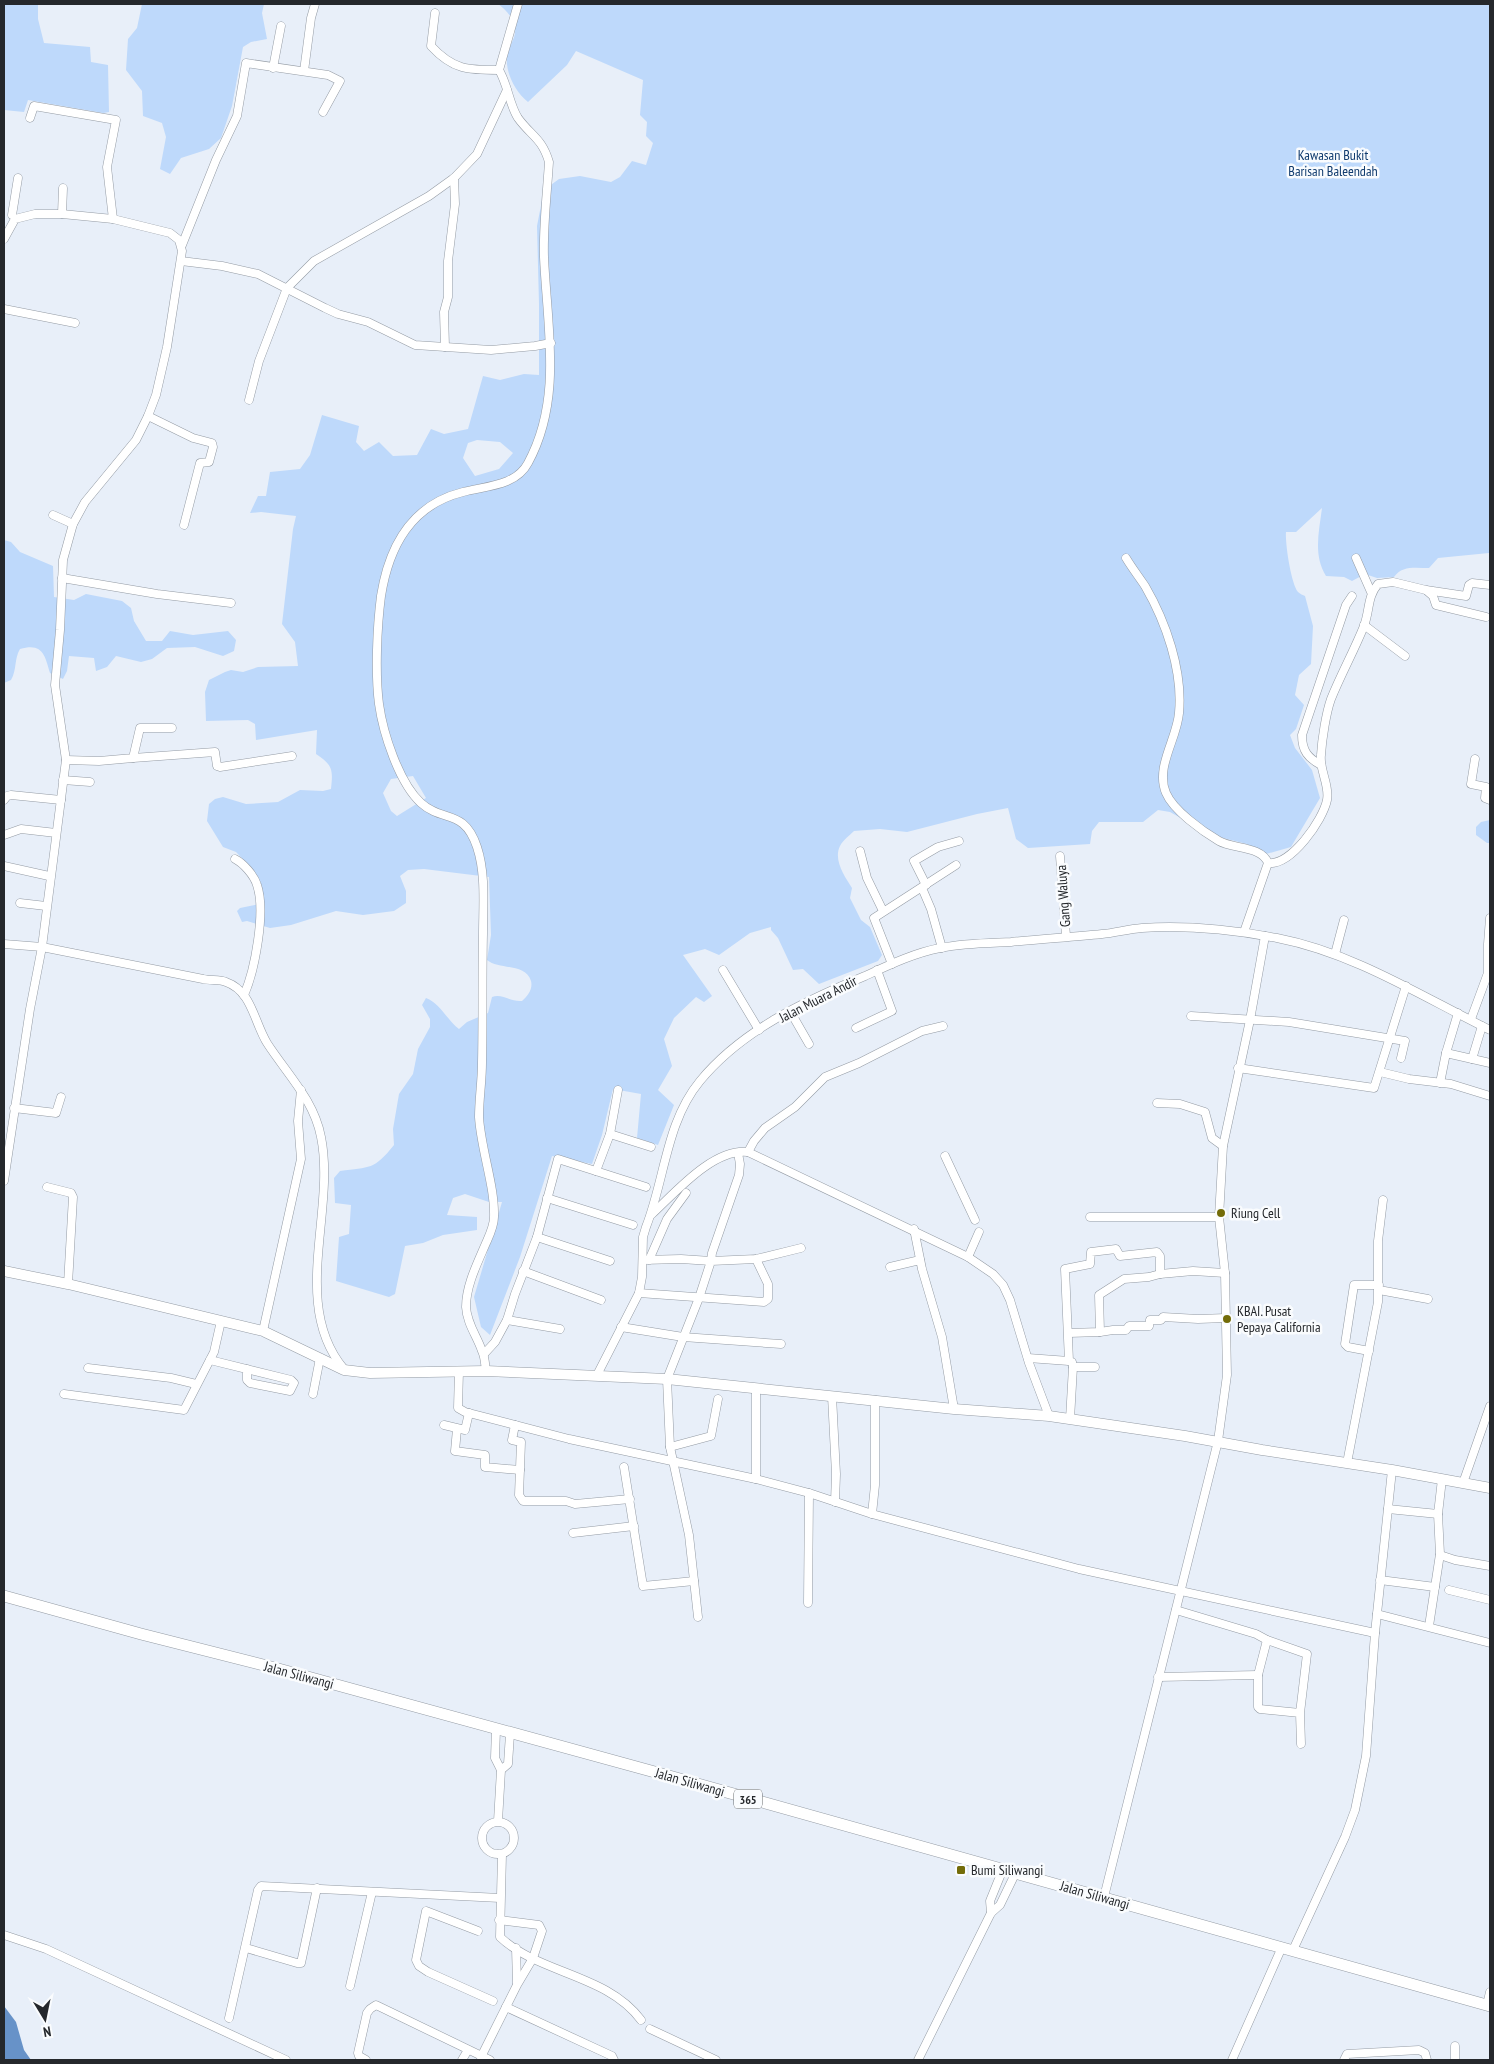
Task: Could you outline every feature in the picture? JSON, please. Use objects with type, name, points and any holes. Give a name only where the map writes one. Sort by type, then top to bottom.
[{"type":"main road","points":[[4,1270],[263,1331],[344,1370],[370,1373],[486,1371],[667,1379],[954,1409],[1049,1416],[1218,1441],[1490,1488]]},
{"type":"main road","name":"Jalan Siliwangi","points":[[4,1596],[141,1634],[275,1668],[1016,1872],[1488,2006]]},
{"type":"street","points":[[304,71],[311,18],[315,4]]},
{"type":"street","points":[[486,1371],[484,1354],[472,1332],[466,1311],[467,1296],[494,1222],[494,1209],[483,1154],[479,1115],[482,1081],[483,901],[480,859],[468,828],[451,816],[433,810],[422,803],[407,785],[389,742],[379,706],[377,674],[381,597],[389,560],[402,533],[428,506],[458,493],[511,481],[527,466],[543,428],[551,377],[551,343],[544,255],[549,162],[545,149],[537,137],[518,117],[505,80],[499,70],[518,4]]},
{"type":"street","points":[[435,12],[431,46],[438,54],[450,63],[467,70],[499,70]]},
{"type":"street","points":[[273,68],[280,26]]},
{"type":"street","points":[[4,1181],[14,1108],[41,950],[66,760],[55,685],[65,547],[73,524],[93,491],[136,440],[156,395],[167,347],[182,245],[236,116],[246,63],[328,75],[340,81],[323,112]]},
{"type":"street","points":[[249,400],[260,361],[287,288],[314,261],[430,196],[454,178],[477,154],[507,90]]},
{"type":"street","points":[[30,118],[34,106],[116,120],[107,167],[116,220]]},
{"type":"street","points":[[4,239],[18,178]]},
{"type":"street","points":[[445,347],[444,312],[448,298],[448,261],[455,204],[454,178]]},
{"type":"street","points":[[62,188],[62,214]]},
{"type":"street","points":[[10,216],[62,214],[116,220],[170,234],[179,240],[182,245]]},
{"type":"street","points":[[181,261],[222,266],[258,274],[318,305],[338,314],[368,322],[415,345],[491,350],[551,343]]},
{"type":"street","points":[[4,309],[75,323]]},
{"type":"street","points":[[148,416],[193,438],[212,443],[213,447],[209,462],[200,463],[184,526]]},
{"type":"street","points":[[53,515],[73,524]]},
{"type":"street","points":[[1126,558],[1163,623],[1175,663],[1180,705],[1178,722],[1162,776],[1167,796],[1182,814],[1219,841],[1261,854],[1267,859],[1268,863],[1244,932]]},
{"type":"street","points":[[1356,558],[1371,592]]},
{"type":"street","points":[[62,578],[157,594],[231,603]]},
{"type":"street","points":[[1268,863],[1278,863],[1297,850],[1324,807],[1328,792],[1321,766],[1321,754],[1331,701],[1364,625],[1371,592],[1378,584],[1393,582],[1426,590],[1466,596],[1469,585],[1472,583],[1490,585]]},
{"type":"street","points":[[1426,590],[1433,596],[1436,605],[1486,617]]},
{"type":"street","points":[[1321,766],[1311,760],[1305,753],[1302,745],[1302,735],[1346,605],[1352,596]]},
{"type":"street","points":[[1364,625],[1405,656]]},
{"type":"street","points":[[133,758],[140,728],[172,728]]},
{"type":"street","points":[[66,760],[99,761],[215,752],[217,766],[220,767],[292,756]]},
{"type":"street","points":[[1475,759],[1471,784],[1486,787],[1485,798],[1490,800]]},
{"type":"street","points":[[63,780],[90,782]]},
{"type":"street","points":[[4,800],[7,796],[11,795],[61,800]]},
{"type":"street","points":[[4,835],[21,829],[56,833]]},
{"type":"street","points":[[942,948],[924,886],[914,861],[938,847],[959,841]]},
{"type":"street","points":[[860,851],[867,878],[883,911]]},
{"type":"street","name":"Gang Waluya","points":[[1060,856],[1066,936]]},
{"type":"street","points":[[235,858],[254,878],[258,886],[259,908],[255,958],[244,995]]},
{"type":"street","points":[[892,964],[874,920],[876,916],[956,865]]},
{"type":"street","points":[[4,866],[50,876]]},
{"type":"street","points":[[20,903],[46,906]]},
{"type":"street","points":[[1471,1019],[1488,975],[1490,918]]},
{"type":"street","points":[[1336,954],[1344,920]]},
{"type":"street","name":"Jalan Muara Andir","points":[[597,1375],[639,1293],[646,1260],[643,1237],[676,1123],[686,1101],[701,1080],[738,1045],[790,1011],[892,964],[918,954],[942,948],[1103,934],[1141,928],[1206,929],[1244,932],[1279,938],[1336,954],[1406,986],[1490,1030]]},
{"type":"street","points":[[1104,1897],[1218,1441],[1227,1375],[1225,1272],[1219,1218],[1223,1146],[1238,1068],[1250,1020],[1265,936]]},
{"type":"street","points":[[4,944],[226,982],[244,995],[267,1043],[301,1090],[317,1122],[325,1164],[318,1246],[320,1320],[329,1349],[344,1370]]},
{"type":"street","points":[[723,970],[759,1030]]},
{"type":"street","points":[[856,1028],[892,1011],[877,970]]},
{"type":"street","points":[[1238,1068],[1372,1088],[1376,1085],[1406,986]]},
{"type":"street","points":[[790,1011],[809,1044]]},
{"type":"street","points":[[1440,1083],[1446,1053],[1458,1013]]},
{"type":"street","points":[[1191,1016],[1289,1022],[1406,1042],[1401,1058]]},
{"type":"street","points":[[748,1152],[765,1128],[795,1107],[826,1077],[859,1063],[922,1030],[943,1026]]},
{"type":"street","points":[[1472,1059],[1482,1026]]},
{"type":"street","points":[[1446,1053],[1490,1063]]},
{"type":"street","points":[[1380,1072],[1409,1079],[1451,1084],[1490,1096]]},
{"type":"street","points":[[263,1331],[301,1159],[298,1121],[301,1090]]},
{"type":"street","points":[[596,1171],[610,1134],[618,1090]]},
{"type":"street","points":[[14,1108],[56,1113],[61,1097]]},
{"type":"street","points":[[1158,1104],[1180,1104],[1205,1112],[1212,1138],[1223,1146]]},
{"type":"street","points":[[610,1134],[651,1147]]},
{"type":"street","points":[[651,1214],[707,1165],[738,1153],[748,1152],[968,1257],[994,1274],[1003,1286],[1010,1300],[1049,1416]]},
{"type":"street","points":[[698,1617],[689,1535],[670,1447],[667,1379],[699,1298],[712,1253],[739,1175],[738,1153]]},
{"type":"street","points":[[945,1156],[975,1220]]},
{"type":"street","points":[[484,1354],[495,1342],[507,1320],[523,1271],[537,1237],[558,1158],[646,1187]]},
{"type":"street","points":[[48,1187],[72,1193],[73,1197],[68,1284]]},
{"type":"street","points":[[686,1193],[667,1219],[646,1260],[711,1261],[756,1259],[801,1248]]},
{"type":"street","points":[[547,1198],[633,1226]]},
{"type":"street","points":[[1347,1463],[1379,1288],[1378,1241],[1382,1200]]},
{"type":"street","points":[[1090,1217],[1219,1218]]},
{"type":"street","points":[[914,1230],[920,1260],[942,1337],[954,1409]]},
{"type":"street","points":[[968,1257],[979,1232]]},
{"type":"street","points":[[537,1237],[610,1261]]},
{"type":"street","points":[[1070,1420],[1071,1364],[1065,1269],[1090,1264],[1091,1252],[1116,1249],[1120,1256],[1157,1252],[1160,1256],[1160,1274]]},
{"type":"street","points":[[639,1293],[766,1301],[768,1284],[756,1259]]},
{"type":"street","points":[[890,1268],[920,1260]]},
{"type":"street","points":[[523,1271],[601,1300]]},
{"type":"street","points":[[1100,1332],[1100,1294],[1124,1279],[1193,1271],[1225,1272]]},
{"type":"street","points":[[1369,1351],[1348,1347],[1345,1344],[1354,1285],[1379,1288],[1428,1299]]},
{"type":"street","points":[[1069,1333],[1126,1330],[1128,1326],[1149,1326],[1150,1320],[1161,1320],[1163,1317],[1226,1318]]},
{"type":"street","points":[[507,1320],[560,1329]]},
{"type":"street","points":[[64,1394],[184,1410],[214,1352],[221,1321]]},
{"type":"street","points":[[621,1328],[683,1336],[781,1344]]},
{"type":"street","points":[[313,1394],[320,1358]]},
{"type":"street","points":[[1028,1358],[1095,1367]]},
{"type":"street","points":[[210,1360],[248,1369],[292,1380],[294,1383],[290,1390],[250,1383],[246,1380],[248,1369]]},
{"type":"street","points":[[88,1368],[171,1378],[196,1384]]},
{"type":"street","points":[[459,1371],[458,1408],[469,1413],[673,1462],[756,1479],[809,1493],[872,1514],[1079,1569],[1375,1633]]},
{"type":"street","points":[[756,1389],[756,1479]]},
{"type":"street","points":[[832,1396],[836,1474],[835,1502]]},
{"type":"street","points":[[670,1447],[711,1436],[718,1399]]},
{"type":"street","points":[[872,1514],[876,1485],[875,1400]]},
{"type":"street","points":[[1463,1483],[1490,1406]]},
{"type":"street","points":[[444,1425],[465,1430],[469,1413]]},
{"type":"street","points":[[514,1424],[512,1440],[521,1442],[519,1495],[523,1501],[566,1501],[575,1504],[630,1499]]},
{"type":"street","points":[[457,1429],[455,1451],[485,1455],[485,1467],[520,1470]]},
{"type":"street","points":[[624,1467],[643,1586],[694,1581]]},
{"type":"street","points":[[1232,2060],[1345,1837],[1355,1810],[1366,1756],[1375,1633],[1392,1470]]},
{"type":"street","points":[[1429,1626],[1440,1555],[1438,1514],[1442,1479]]},
{"type":"street","points":[[808,1603],[809,1493]]},
{"type":"street","points":[[1388,1510],[1438,1514]]},
{"type":"street","points":[[573,1533],[634,1526]]},
{"type":"street","points":[[1440,1555],[1455,1560],[1490,1566]]},
{"type":"street","points":[[1380,1580],[1436,1587]]},
{"type":"street","points":[[1449,1590],[1490,1600]]},
{"type":"street","points":[[1176,1610],[1256,1634],[1267,1640],[1308,1654],[1300,1713],[1301,1744]]},
{"type":"street","points":[[1377,1614],[1490,1642]]},
{"type":"street","points":[[1267,1640],[1258,1675],[1258,1707],[1260,1709],[1300,1713]]},
{"type":"street","points":[[1158,1677],[1258,1675]]},
{"type":"street","points":[[496,1730],[495,1758],[501,1770],[498,1822]]},
{"type":"street","points":[[501,1770],[508,1764],[510,1734]]},
{"type":"street","points":[[498,1822],[508,1825],[514,1834],[511,1848],[502,1854],[488,1851],[482,1838],[485,1828],[491,1823],[498,1822]]},
{"type":"street","points":[[502,1854],[500,1937],[533,1958],[622,1999],[641,2020]]},
{"type":"street","points":[[991,1913],[990,1901],[1003,1869]]},
{"type":"street","points":[[918,2060],[991,1913],[1000,1905],[1016,1872]]},
{"type":"street","points":[[229,2018],[258,1890],[261,1886],[500,1898]]},
{"type":"street","points":[[246,1948],[301,1963],[317,1888]]},
{"type":"street","points":[[350,1986],[372,1892]]},
{"type":"street","points":[[429,1894],[416,1955],[419,1966],[493,2001]]},
{"type":"street","points":[[426,1911],[478,1931]]},
{"type":"street","points":[[481,2056],[533,1958],[542,1931],[541,1926],[499,1920]]},
{"type":"street","points":[[4,1935],[46,1949],[286,2060]]},
{"type":"street","points":[[516,1948],[517,1985]]},
{"type":"street","points":[[1488,2006],[1490,1992]]},
{"type":"street","points":[[366,2060],[359,2056],[358,2053],[367,2013],[376,2006],[490,2060]]},
{"type":"street","points":[[506,2006],[612,2056],[614,2060]]},
{"type":"street","points":[[650,2029],[716,2060]]},
{"type":"street","points":[[1454,2060],[1455,2046]]},
{"type":"street","points":[[462,2060],[468,2050]]},
{"type":"street","points":[[1344,2060],[1347,2054],[1382,2056],[1419,2050],[1425,2053],[1427,2060]]},
{"type":"green space","points":[[4,4],[38,4],[38,19],[44,43],[90,47],[91,62],[108,65],[109,112],[103,113],[28,100],[24,112],[4,110]]},
{"type":"green space","points":[[142,4],[264,4],[262,13],[267,39],[251,42],[243,47],[232,106],[221,138],[209,149],[181,158],[170,174],[160,169],[166,137],[162,123],[143,116],[142,91],[126,70],[128,39],[137,28]]},
{"type":"green space","name":"Kawasan Bukit Barisan Baleendah","points":[[498,4],[1490,4],[1490,538],[1489,553],[1438,558],[1429,568],[1405,569],[1394,577],[1377,578],[1365,574],[1352,581],[1344,577],[1326,576],[1322,568],[1319,560],[1318,543],[1322,508],[1296,532],[1286,532],[1291,572],[1295,587],[1298,592],[1305,596],[1313,626],[1311,664],[1299,675],[1295,695],[1304,705],[1296,729],[1290,735],[1295,748],[1312,770],[1320,798],[1291,847],[1266,854],[1247,844],[1211,835],[1170,812],[1158,810],[1143,822],[1099,822],[1092,831],[1090,844],[1028,848],[1016,839],[1008,808],[907,832],[880,829],[854,831],[840,846],[838,851],[839,863],[843,874],[852,888],[850,898],[861,920],[870,927],[882,955],[878,961],[819,984],[803,969],[793,970],[771,927],[750,933],[719,955],[705,949],[683,955],[712,996],[704,1002],[696,997],[674,1018],[664,1039],[672,1066],[658,1090],[674,1105],[658,1145],[637,1138],[641,1094],[613,1089],[602,1135],[592,1164],[552,1156],[520,1257],[490,1335],[481,1327],[474,1297],[502,1202],[489,1202],[465,1194],[453,1198],[447,1215],[477,1217],[477,1230],[443,1235],[423,1243],[405,1246],[395,1294],[389,1297],[336,1281],[339,1237],[349,1234],[351,1205],[335,1203],[334,1178],[340,1171],[371,1166],[381,1159],[394,1145],[393,1129],[399,1094],[413,1074],[418,1049],[430,1027],[430,1019],[422,1005],[426,998],[431,1000],[459,1029],[467,1022],[488,1013],[492,997],[499,996],[522,1001],[530,992],[531,981],[524,972],[487,960],[491,935],[489,877],[424,869],[408,870],[400,876],[406,891],[406,903],[394,911],[363,915],[336,911],[291,925],[270,928],[247,921],[242,922],[237,911],[240,908],[264,903],[261,884],[252,869],[236,852],[223,847],[207,821],[209,804],[215,799],[223,797],[246,804],[278,802],[300,790],[323,791],[331,789],[332,772],[326,761],[316,754],[317,730],[256,740],[255,724],[248,720],[206,721],[205,692],[209,680],[231,670],[243,672],[258,667],[298,666],[295,642],[282,624],[296,516],[261,512],[250,513],[258,496],[266,496],[270,472],[300,469],[310,455],[322,415],[359,426],[356,442],[364,451],[379,442],[393,456],[417,455],[431,429],[444,434],[468,429],[483,376],[500,380],[524,374],[539,375],[537,226],[544,190],[559,179],[580,176],[611,182],[620,177],[632,161],[646,165],[653,143],[646,136],[647,122],[640,115],[643,80],[576,51],[567,65],[528,102],[514,86],[508,72],[508,51],[514,37],[515,25],[506,11]],"holes":[[[477,440],[500,442],[513,453],[499,469],[475,476],[463,458],[468,443]],[[413,776],[426,798],[397,816],[391,811],[383,793],[391,779]]]},
{"type":"green space","points":[[4,540],[11,542],[20,552],[53,566],[54,597],[74,600],[86,594],[122,601],[131,608],[134,621],[146,641],[162,641],[170,631],[193,635],[228,631],[236,640],[234,651],[223,656],[195,647],[167,648],[152,659],[141,662],[116,656],[107,667],[96,671],[94,658],[69,656],[67,671],[63,679],[50,673],[42,652],[34,647],[28,647],[20,649],[13,676],[11,680],[4,683]]},
{"type":"green space","points":[[1490,820],[1490,843],[1487,843],[1476,835],[1476,827],[1481,822]]},
{"type":"shaded area","points":[[4,2006],[16,2022],[24,2050],[31,2060],[4,2060]]},
{"type":"place","name":"Riung Cell","points":[[1221,1213]]},
{"type":"place","name":"KBAI. Pusat Pepaya California","points":[[1227,1319]]},
{"type":"place","name":"Bumi Siliwangi","points":[[961,1870]]}]
